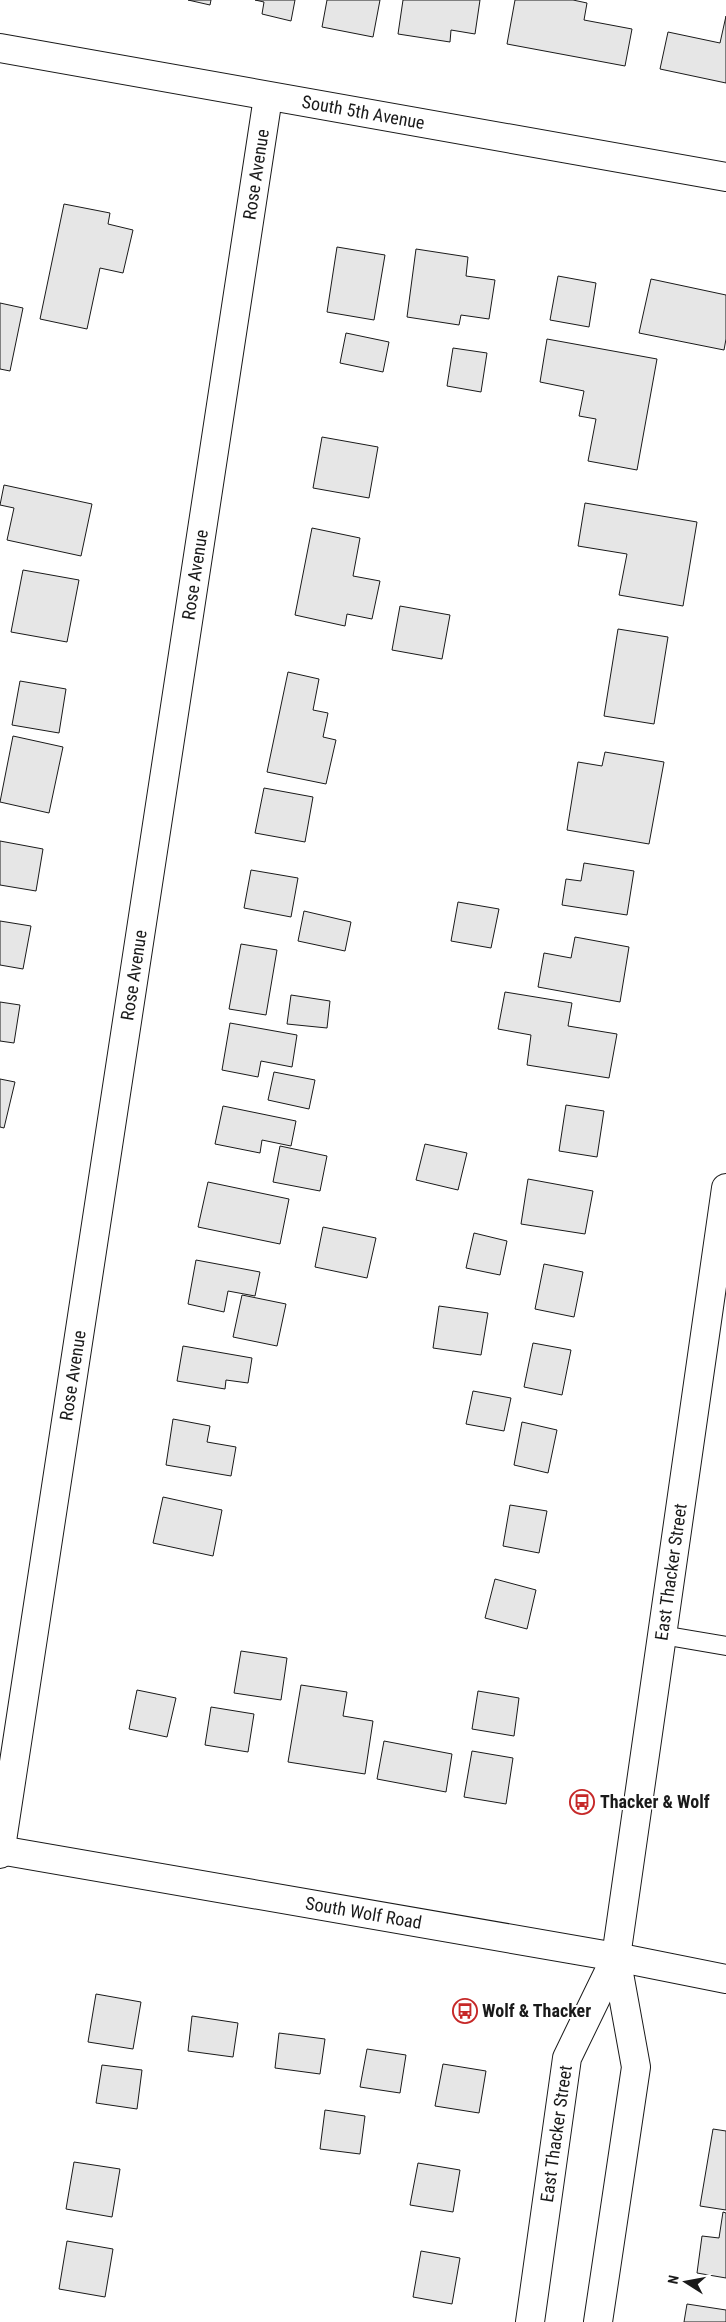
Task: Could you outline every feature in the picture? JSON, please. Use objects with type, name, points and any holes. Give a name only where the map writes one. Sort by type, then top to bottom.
[{"type":"street","name":"South 5th Avenue","points":[[0,48],[726,178]]},
{"type":"street","name":"Rose Avenue","points":[[0,1854],[268,97]]},
{"type":"street","name":"East Thacker Street","points":[[530,2322],[567,2058],[616,1957],[726,1188]]},
{"type":"street","name":"South Wolf Road","points":[[0,1850],[616,1957],[726,1979]]},
{"type":"street","name":"East Thacker Street","points":[[598,2322],[636,2067],[616,1957]]},
{"type":"lane","points":[[662,1635],[726,1646]]},
{"type":"building","points":[[188,0],[211,0],[210,5]]},
{"type":"building","points":[[255,0],[295,0],[291,21],[262,14],[264,2]]},
{"type":"building","points":[[327,0],[380,0],[373,37],[322,27]]},
{"type":"building","points":[[403,0],[480,0],[475,34],[451,30],[450,42],[398,34]]},
{"type":"building","points":[[515,0],[573,0],[587,3],[584,20],[632,29],[625,66],[507,44]]},
{"type":"building","points":[[726,16],[726,83],[660,69],[668,32],[720,43]]},
{"type":"building","points":[[64,204],[110,213],[108,224],[133,230],[123,273],[100,268],[87,329],[40,319]]},
{"type":"building","points":[[337,247],[385,255],[374,320],[327,312]]},
{"type":"building","points":[[416,249],[468,257],[466,276],[495,280],[489,319],[461,315],[459,325],[407,317]]},
{"type":"building","points":[[558,276],[596,283],[589,327],[550,320]]},
{"type":"building","points":[[651,279],[726,295],[726,339],[724,350],[639,333]]},
{"type":"building","points":[[0,303],[23,308],[10,371],[0,369]]},
{"type":"building","points":[[346,333],[389,342],[383,372],[340,363]]},
{"type":"building","points":[[547,339],[657,359],[637,470],[588,461],[596,419],[579,416],[584,391],[540,382]]},
{"type":"building","points":[[453,348],[487,353],[481,392],[447,386]]},
{"type":"building","points":[[322,437],[378,447],[369,498],[313,488]]},
{"type":"building","points":[[4,485],[92,504],[81,556],[7,540],[14,508],[0,505]]},
{"type":"building","points":[[585,503],[697,522],[683,606],[619,595],[627,554],[578,546]]},
{"type":"building","points":[[312,528],[360,538],[353,576],[380,581],[372,619],[347,614],[345,626],[295,615]]},
{"type":"building","points":[[23,570],[79,580],[67,642],[11,632]]},
{"type":"building","points":[[400,606],[450,615],[442,659],[392,650]]},
{"type":"building","points":[[618,629],[668,637],[654,724],[604,716]]},
{"type":"building","points":[[288,672],[319,679],[313,710],[328,713],[323,737],[336,740],[326,784],[267,772]]},
{"type":"building","points":[[20,681],[66,689],[59,733],[12,725]]},
{"type":"building","points":[[13,736],[63,747],[49,813],[0,802]]},
{"type":"building","points":[[605,752],[664,762],[649,844],[567,830],[578,762],[602,766]]},
{"type":"building","points":[[264,788],[313,797],[305,842],[255,833]]},
{"type":"building","points":[[0,841],[43,849],[36,891],[0,885]]},
{"type":"building","points":[[584,863],[634,871],[627,915],[562,905],[566,879],[581,881]]},
{"type":"building","points":[[251,870],[298,878],[291,917],[244,908]]},
{"type":"building","points":[[458,902],[499,909],[491,948],[451,941]]},
{"type":"building","points":[[304,911],[351,922],[345,951],[298,941]]},
{"type":"building","points":[[0,921],[31,926],[23,969],[0,965]]},
{"type":"building","points":[[575,937],[629,947],[620,1002],[538,987],[544,953],[571,958]]},
{"type":"building","points":[[241,944],[277,950],[266,1015],[229,1009]]},
{"type":"building","points":[[505,992],[572,1003],[568,1026],[617,1034],[609,1078],[527,1065],[531,1035],[498,1029]]},
{"type":"building","points":[[291,995],[330,1001],[327,1028],[287,1024]]},
{"type":"building","points":[[0,1002],[20,1005],[14,1043],[0,1041]]},
{"type":"building","points":[[230,1023],[297,1035],[292,1067],[261,1061],[258,1077],[222,1070]]},
{"type":"building","points":[[274,1072],[315,1080],[309,1109],[268,1100]]},
{"type":"building","points":[[0,1079],[15,1082],[4,1128],[0,1127]]},
{"type":"building","points":[[566,1105],[604,1111],[597,1157],[559,1151]]},
{"type":"building","points":[[223,1106],[296,1121],[291,1146],[262,1140],[260,1153],[215,1144]]},
{"type":"building","points":[[425,1144],[467,1153],[458,1190],[416,1180]]},
{"type":"building","points":[[280,1146],[327,1156],[320,1191],[273,1182]]},
{"type":"building","points":[[528,1179],[593,1191],[585,1234],[521,1224]]},
{"type":"building","points":[[208,1182],[289,1199],[280,1244],[198,1227]]},
{"type":"building","points":[[323,1227],[376,1238],[367,1278],[315,1267]]},
{"type":"building","points":[[474,1233],[507,1241],[500,1275],[466,1268]]},
{"type":"building","points":[[196,1260],[260,1272],[255,1296],[228,1291],[224,1312],[188,1304]]},
{"type":"building","points":[[544,1264],[583,1272],[574,1317],[535,1309]]},
{"type":"building","points":[[242,1295],[286,1304],[277,1346],[233,1337]]},
{"type":"building","points":[[439,1306],[488,1313],[481,1355],[433,1348]]},
{"type":"building","points":[[533,1343],[571,1350],[562,1395],[524,1387]]},
{"type":"building","points":[[183,1346],[252,1358],[248,1383],[226,1380],[225,1389],[177,1381]]},
{"type":"building","points":[[473,1391],[511,1398],[504,1431],[466,1424]]},
{"type":"building","points":[[173,1419],[210,1426],[207,1442],[236,1447],[231,1476],[166,1465]]},
{"type":"building","points":[[522,1422],[557,1430],[548,1473],[514,1465]]},
{"type":"building","points":[[163,1497],[222,1510],[213,1556],[153,1543]]},
{"type":"building","points":[[510,1505],[547,1511],[539,1553],[503,1546]]},
{"type":"building","points":[[495,1579],[536,1590],[527,1629],[485,1618]]},
{"type":"building","points":[[241,1651],[287,1658],[281,1700],[234,1693]]},
{"type":"building","points":[[301,1685],[347,1692],[343,1716],[373,1721],[365,1774],[288,1762]]},
{"type":"building","points":[[137,1690],[176,1698],[167,1737],[129,1729]]},
{"type":"building","points":[[478,1691],[519,1698],[514,1736],[472,1729]]},
{"type":"building","points":[[211,1707],[254,1714],[248,1752],[205,1745]]},
{"type":"building","points":[[384,1741],[452,1754],[446,1792],[377,1779]]},
{"type":"building","points":[[472,1751],[513,1758],[506,1804],[464,1797]]},
{"type":"building","points":[[96,1994],[141,2002],[133,2049],[88,2042]]},
{"type":"building","points":[[192,2016],[238,2023],[233,2057],[188,2051]]},
{"type":"building","points":[[279,2033],[325,2039],[320,2074],[275,2068]]},
{"type":"building","points":[[367,2049],[406,2055],[400,2093],[360,2087]]},
{"type":"building","points":[[443,2064],[486,2071],[479,2113],[435,2106]]},
{"type":"building","points":[[102,2065],[142,2070],[137,2109],[96,2103]]},
{"type":"building","points":[[325,2110],[365,2116],[360,2154],[320,2149]]},
{"type":"building","points":[[713,2129],[726,2131],[726,2210],[700,2206]]},
{"type":"building","points":[[74,2162],[120,2169],[112,2217],[66,2209]]},
{"type":"building","points":[[418,2163],[460,2170],[453,2212],[410,2205]]},
{"type":"building","points":[[723,2212],[726,2213],[726,2278],[697,2273],[702,2236],[719,2238]]},
{"type":"building","points":[[67,2241],[113,2249],[105,2297],[59,2289]]},
{"type":"building","points":[[421,2251],[460,2258],[452,2304],[413,2297]]},
{"type":"building","points":[[687,2304],[726,2310],[726,2322],[684,2322]]},
{"type":"place","name":"Thacker & Wolf","points":[[582,1802]]},
{"type":"place","name":"Wolf & Thacker","points":[[465,2011]]}]
